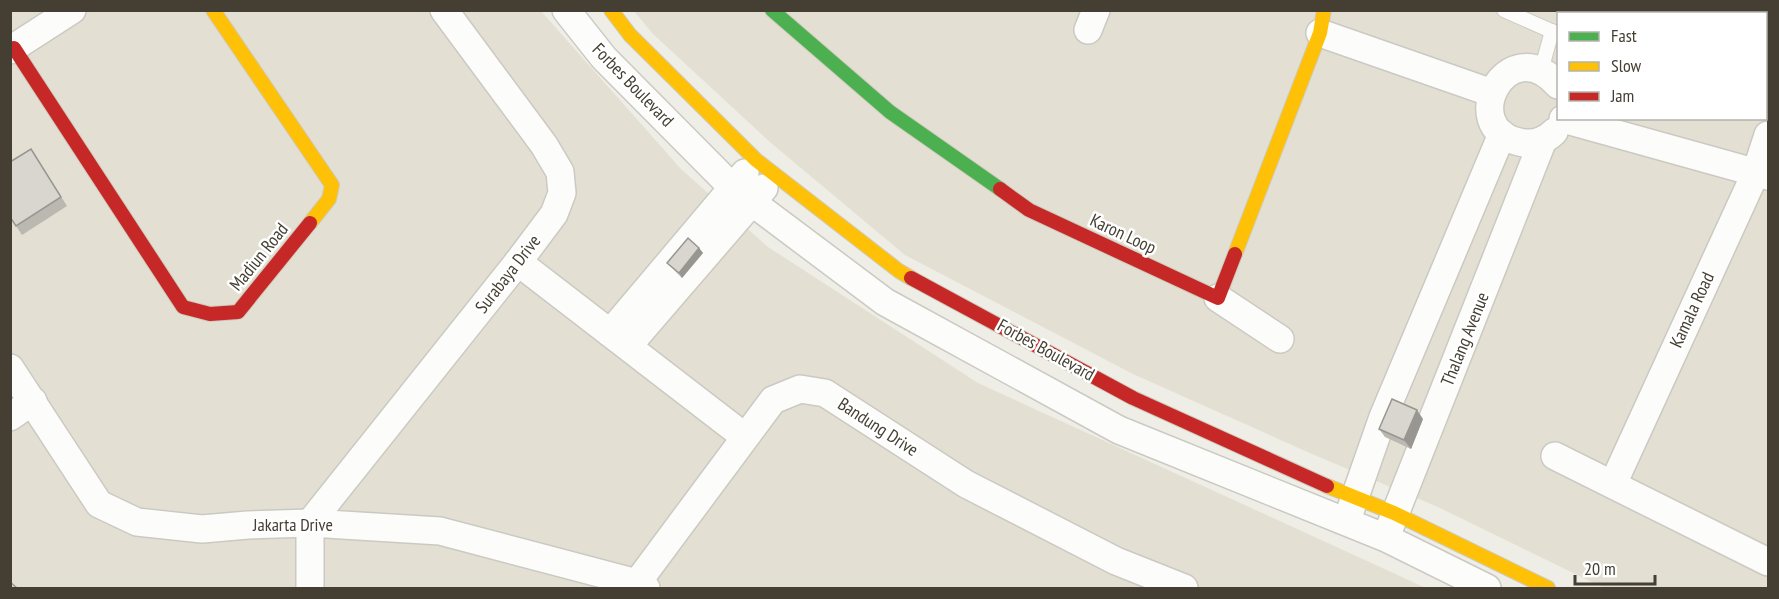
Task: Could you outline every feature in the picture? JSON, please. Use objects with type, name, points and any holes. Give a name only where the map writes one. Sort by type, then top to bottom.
[{"type":"street","points":[[12,49],[72,10]]},
{"type":"street","name":"Madiun Road","points":[[12,49],[183,306],[189,310],[230,315],[238,312],[329,199],[332,185],[213,10]]},
{"type":"street","name":"Surabaya Drive","points":[[310,523],[518,262],[554,214],[562,193],[561,172],[544,145],[444,10]]},
{"type":"street","name":"Forbes Boulevard","points":[[566,10],[604,58],[742,195],[885,302],[1119,430],[1350,511],[1548,588]]},
{"type":"street","name":"Forbes Boulevard","points":[[611,10],[630,35],[766,168],[899,270],[1133,398],[1350,511]]},
{"type":"street","name":"Karon Loop","points":[[772,10],[890,112],[1029,210],[1218,298]]},
{"type":"street","points":[[1280,339],[1218,298],[1322,22],[1492,93]]},
{"type":"street","points":[[1550,78],[1530,68],[1518,69],[1507,74],[1498,82],[1492,93],[1491,115],[1502,134],[1522,143],[1543,140],[1558,128],[1562,120]]},
{"type":"street","points":[[1567,120],[1762,174]]},
{"type":"street","points":[[1350,511],[1383,417],[1502,134]]},
{"type":"street","name":"Kamala Road","points":[[1613,484],[1762,174],[1768,135]]},
{"type":"street","name":"Thalang Avenue","points":[[1390,526],[1543,140]]},
{"type":"street","points":[[619,340],[766,168]]},
{"type":"street","points":[[518,262],[745,437]]},
{"type":"street","name":"Jakarta Drive","points":[[10,368],[99,504],[137,522],[202,529],[310,523],[440,531],[641,586]]},
{"type":"street","name":"Bandung Drive","points":[[641,586],[773,400],[800,389],[825,393],[966,484],[1116,561],[1184,588]]},
{"type":"street","points":[[10,417],[33,401]]},
{"type":"street","points":[[1555,456],[1768,562]]},
{"type":"street","points":[[310,523],[310,588]]},
{"type":"street","name":"Forbes Boulevard","points":[[1390,526],[1487,588]]},
{"type":"lane","points":[[1504,10],[1555,33],[1550,78]]},
{"type":"shaded area","points":[[10,11],[541,11],[681,169],[768,247],[978,383],[1426,588],[11,588]]},
{"type":"shaded area","points":[[634,11],[1768,11],[1768,588],[1604,588],[1438,507],[1133,374],[905,255],[771,143],[653,34]]},
{"type":"building","points":[[1606,10],[1715,10],[1714,12],[1611,12]]},
{"type":"building","points":[[31,149],[61,197],[16,226],[10,217],[10,162]]},
{"type":"building","points":[[688,238],[699,248],[679,273],[667,263]]},
{"type":"building","points":[[1392,399],[1417,410],[1404,440],[1379,429]]},
{"type":"traffic: fast","points":[[772,10],[890,112],[1000,189]]},
{"type":"traffic: slow","points":[[213,10],[332,185],[329,199],[310,223]]},
{"type":"traffic: slow","points":[[611,10],[630,35],[756,160],[911,278]]},
{"type":"traffic: slow","points":[[1235,254],[1320,33],[1324,10]]},
{"type":"traffic: slow","points":[[1327,486],[1394,513],[1548,588]]},
{"type":"traffic: jam","points":[[14,48],[183,307],[210,314],[238,312],[310,223]]},
{"type":"traffic: jam","points":[[1000,189],[1029,210],[1218,298],[1235,254]]},
{"type":"traffic: jam","points":[[911,278],[1133,398],[1327,486]]}]
